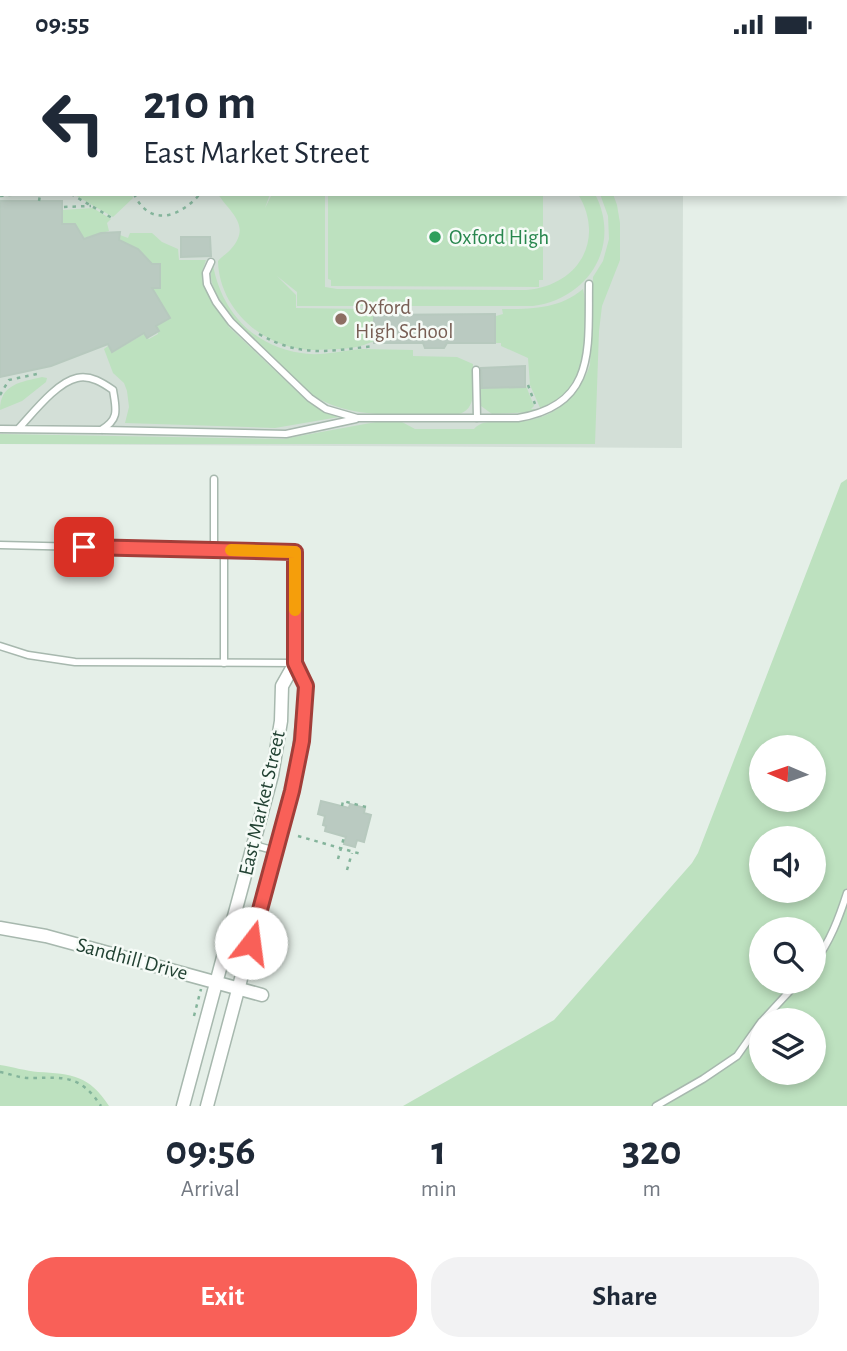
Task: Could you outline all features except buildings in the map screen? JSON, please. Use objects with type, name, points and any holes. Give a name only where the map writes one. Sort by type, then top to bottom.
[{"type":"street","name":"East Market Street","points":[[207,1106],[297,769],[306,686],[295,663],[295,552]]},
{"type":"street","name":"East Market Street","points":[[183,1106],[254,845],[277,749],[282,686],[295,663]]},
{"type":"street","name":"Sandhill Drive","points":[[0,928],[46,936],[262,995]]},
{"type":"lane","points":[[211,262],[206,273],[207,284],[231,322],[310,398],[326,409],[357,418]]},
{"type":"lane","points":[[0,429],[286,434],[357,418],[518,418],[539,414],[555,407],[573,392],[584,373],[588,352],[589,284]]},
{"type":"lane","points":[[476,370],[477,418]]},
{"type":"lane","points":[[19,428],[56,390],[77,378],[99,380],[113,390],[116,412],[111,424],[101,430]]},
{"type":"lane","points":[[214,479],[214,550]]},
{"type":"lane","name":"East Market Street","points":[[0,545],[295,552]]},
{"type":"lane","points":[[224,550],[224,663]]},
{"type":"lane","points":[[0,646],[28,655],[75,662],[295,663]]},
{"type":"lane","points":[[254,845],[276,851]]},
{"type":"lane","points":[[826,946],[847,893]]},
{"type":"lane","points":[[774,1008],[787,994]]},
{"type":"lane","points":[[656,1106],[737,1056],[749,1039]]},
{"type":"path","points":[[39,201],[40,196]]},
{"type":"path","points":[[74,196],[112,218]]},
{"type":"path","points":[[136,196],[148,211],[164,215],[179,213],[198,196]]},
{"type":"path","points":[[64,207],[91,206]]},
{"type":"path","points":[[254,332],[278,345],[302,351],[374,347]]},
{"type":"path","points":[[0,395],[9,380],[41,373]]},
{"type":"path","points":[[528,385],[539,414]]},
{"type":"path","points":[[342,806],[343,801],[366,807]]},
{"type":"path","points":[[298,836],[360,854]]},
{"type":"path","points":[[338,859],[344,837]]},
{"type":"path","points":[[347,870],[352,852]]},
{"type":"path","points":[[0,1072],[32,1079],[73,1079],[87,1089],[101,1106]]},
{"type":"shaded area","name":"Oxford High School","points":[[0,196],[683,196],[682,448],[0,444]]},
{"type":"green space","points":[[76,196],[132,196],[113,217]]},
{"type":"green space","points":[[220,196],[269,196],[265,208],[271,196],[325,196],[325,287],[337,289],[526,290],[544,287],[573,270],[588,244],[586,211],[579,196],[596,196],[602,213],[604,232],[602,250],[595,267],[584,281],[570,293],[533,306],[297,306],[297,292],[277,276],[296,295],[296,308],[365,309],[365,316],[374,316],[374,342],[346,349],[315,350],[279,343],[263,335],[236,311],[227,296],[220,279],[218,261],[237,241],[240,233],[233,213]]},
{"type":"green space","name":"Oxford High","points":[[328,196],[543,196],[543,280],[539,280],[539,287],[331,286],[331,280],[328,279]]},
{"type":"green space","points":[[601,196],[614,196],[617,205],[620,260],[602,306],[595,444],[0,444],[0,434],[283,439],[376,422],[402,422],[415,429],[474,429],[486,422],[524,421],[549,414],[578,390],[590,365],[593,277],[603,261],[609,239],[608,216]]},
{"type":"green space","points":[[93,208],[111,219],[107,223],[109,231],[84,238],[75,224],[63,223],[63,210]]},
{"type":"green space","points":[[130,233],[152,233],[162,242],[178,249],[179,260],[206,260],[202,272],[206,290],[229,327],[306,400],[339,417],[275,428],[125,423],[129,407],[127,391],[124,383],[113,373],[104,349],[108,346],[113,352],[144,334],[149,339],[158,334],[152,288],[160,288],[160,264],[152,264],[138,249],[119,241],[120,235],[128,238]]},
{"type":"green space","points":[[213,265],[224,299],[234,314],[258,337],[290,351],[309,354],[376,349],[413,350],[413,356],[457,357],[473,364],[471,404],[462,413],[453,415],[397,415],[360,412],[325,402],[309,393],[281,368],[230,314],[217,296],[211,279]]},
{"type":"green space","points":[[583,289],[585,327],[580,366],[571,386],[541,410],[530,385],[528,358],[501,346],[501,343],[496,343],[496,316],[503,314],[502,309],[535,308],[565,301]]},
{"type":"green space","points":[[42,377],[47,378],[46,382],[22,401],[0,410],[1,401],[8,389]]},
{"type":"green space","points":[[526,386],[534,412],[492,414],[481,406],[480,389]]},
{"type":"green space","points":[[847,479],[847,1106],[403,1106],[554,1020],[698,853],[841,483]]},
{"type":"green space","points":[[0,1065],[79,1078],[94,1088],[109,1106],[0,1106]]},
{"type":"slow traffic","points":[[231,550],[295,552],[295,610]]},
{"type":"place","name":"Oxford High","points":[[435,237]]},
{"type":"place","name":"Oxford High School","points":[[341,319]]},
{"type":"route","points":[[84,547],[295,552],[295,663],[306,686],[302,741],[292,791],[251,943]]}]
